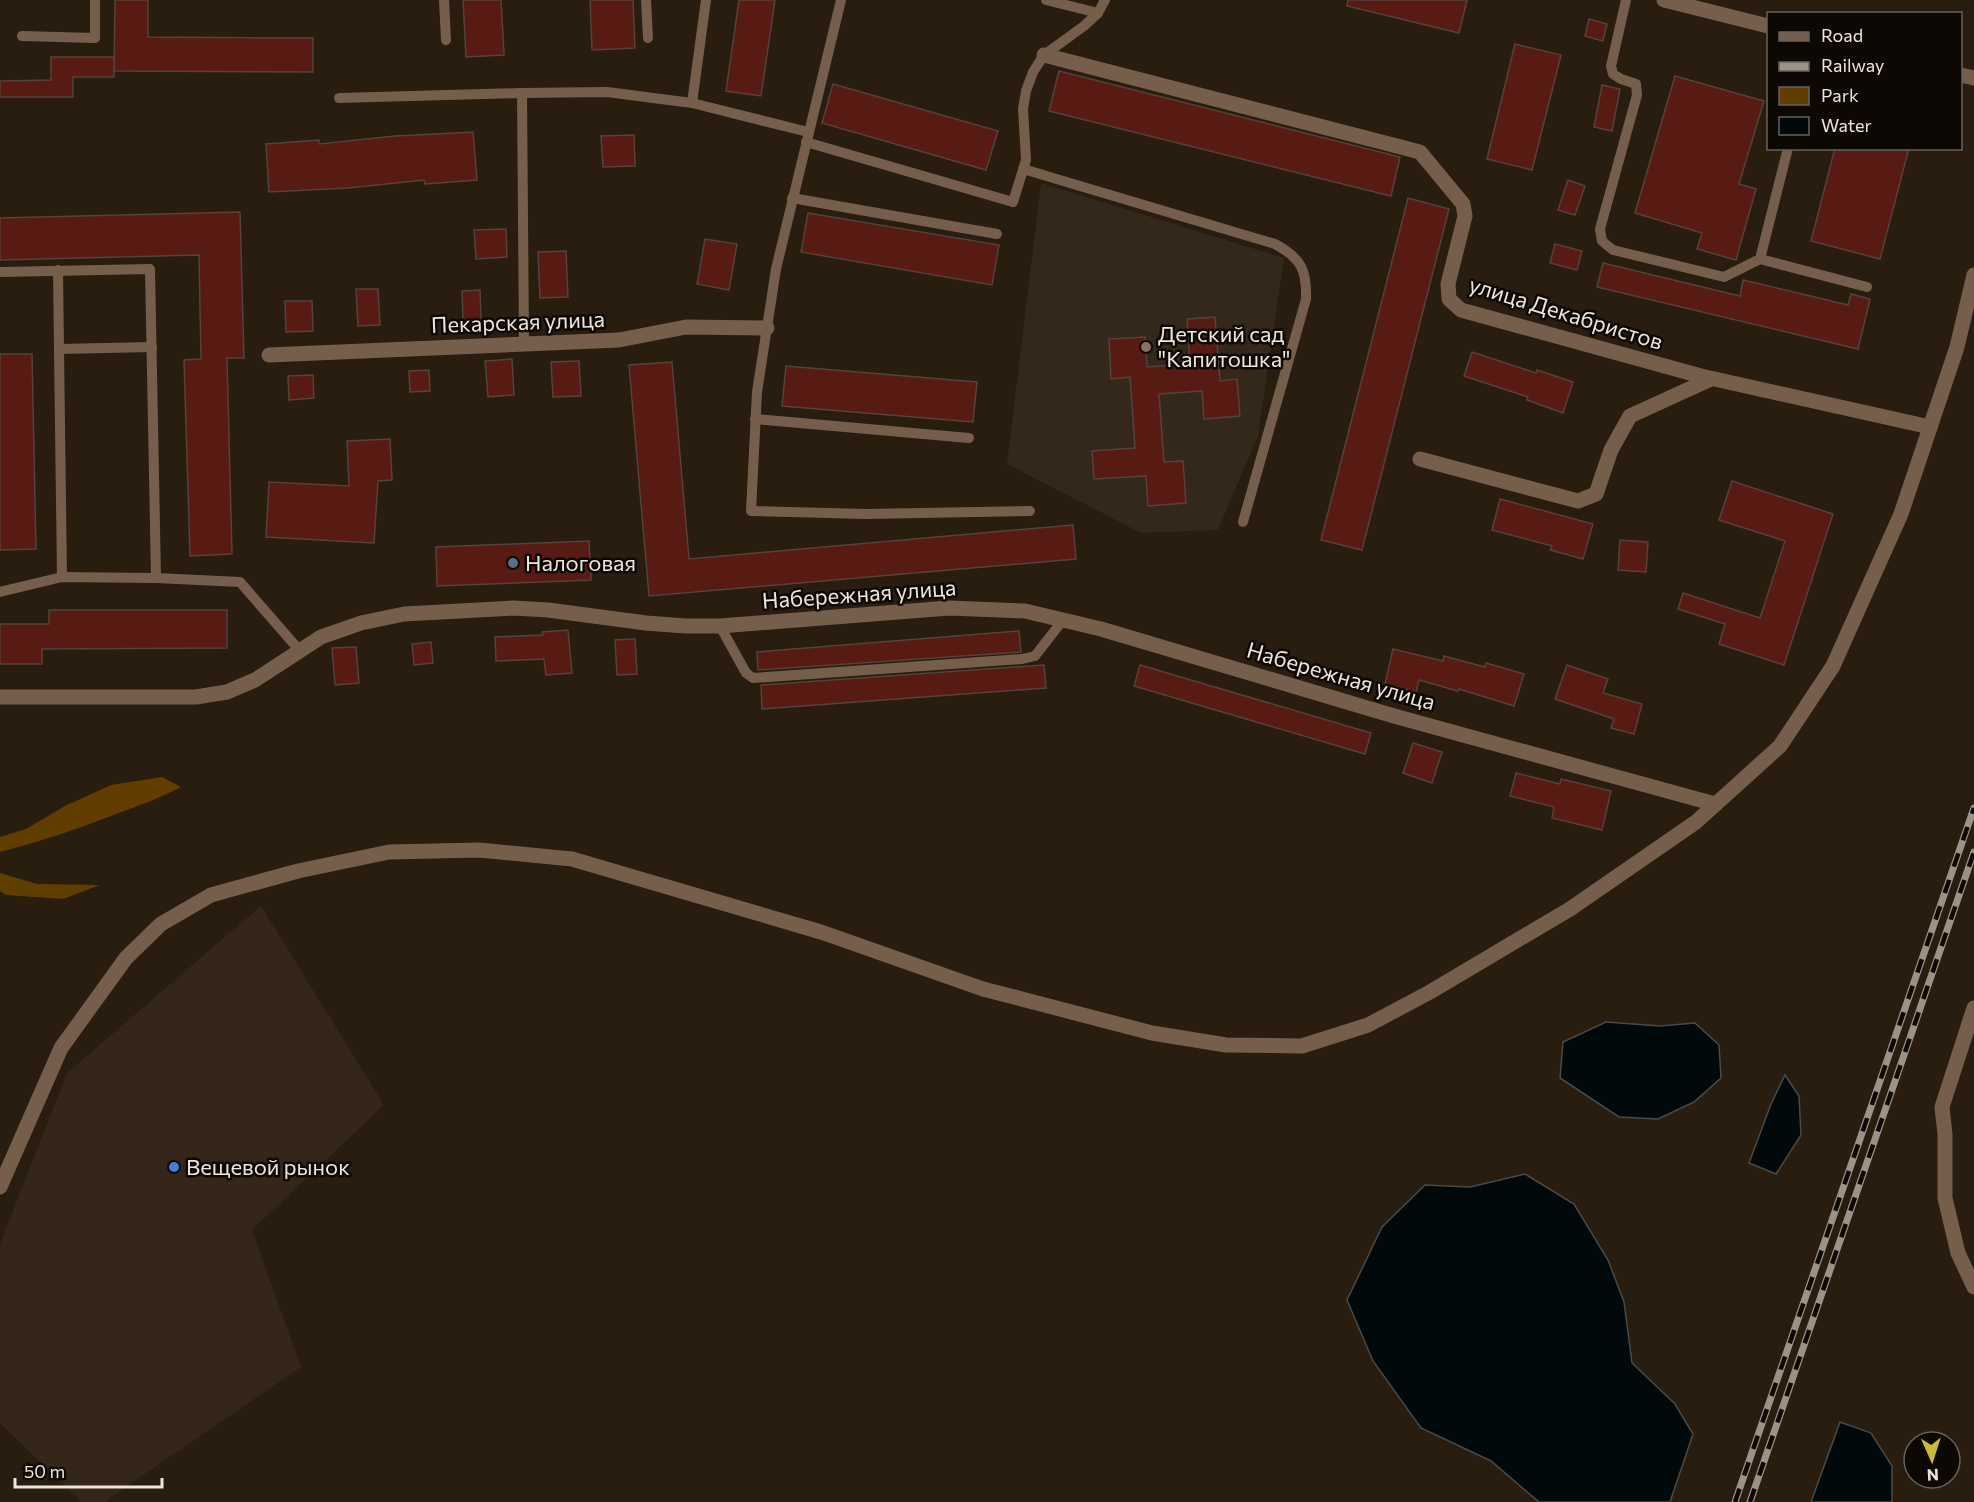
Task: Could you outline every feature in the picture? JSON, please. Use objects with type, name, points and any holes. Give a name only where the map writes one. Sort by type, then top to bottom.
[{"type":"street","points":[[1664,0],[1767,26]]},
{"type":"street","name":"улица Декабристов","points":[[1044,55],[1420,152],[1463,204],[1465,216],[1448,284],[1449,298],[1461,310],[1712,378],[1930,427]]},
{"type":"street","points":[[0,1187],[61,1048],[126,958],[161,924],[211,895],[298,871],[389,852],[479,850],[572,859],[821,932],[983,989],[1152,1033],[1227,1045],[1302,1046],[1368,1025],[1430,992],[1570,909],[1696,822],[1780,746],[1833,666],[1901,514],[1957,347],[1974,275]]},
{"type":"street","name":"Пекарская улица","points":[[269,355],[619,340],[686,327],[766,328]]},
{"type":"street","points":[[1420,459],[1578,501],[1596,494],[1611,450],[1630,416],[1712,378]]},
{"type":"street","name":"Набережная улица","points":[[0,697],[196,697],[227,692],[255,680],[321,637],[351,626],[404,614],[513,608],[548,609],[646,623],[720,626],[949,608],[1025,611],[1101,629],[1394,716],[1715,804]]},
{"type":"street","points":[[1974,1008],[1942,1107],[1945,1134],[1945,1198],[1958,1252],[1974,1287]]},
{"type":"lane","points":[[22,36],[95,38],[95,0]]},
{"type":"lane","points":[[444,0],[446,40]]},
{"type":"lane","points":[[646,0],[648,38]]},
{"type":"lane","points":[[692,103],[706,0]]},
{"type":"lane","points":[[841,0],[776,269],[757,392],[750,511],[866,514],[1030,511]]},
{"type":"lane","points":[[1046,0],[1098,13]]},
{"type":"lane","points":[[339,98],[607,92],[692,103],[1013,202],[1026,160],[1023,128],[1026,90],[1033,72],[1044,55],[1098,13],[1105,0]]},
{"type":"lane","points":[[1626,0],[1611,66],[1613,74],[1636,84],[1637,95],[1600,230],[1602,241],[1613,250],[1717,277],[1724,277],[1760,259],[1867,286]]},
{"type":"lane","points":[[522,93],[524,344]]},
{"type":"lane","points":[[1760,259],[1787,150]]},
{"type":"lane","points":[[1023,169],[1275,243],[1289,251],[1304,270],[1305,300],[1243,522]]},
{"type":"lane","points":[[792,198],[997,234]]},
{"type":"lane","points":[[0,272],[150,269],[156,578]]},
{"type":"lane","points":[[58,270],[62,577]]},
{"type":"lane","points":[[60,349],[152,347]]},
{"type":"lane","points":[[755,419],[969,438]]},
{"type":"lane","points":[[0,592],[62,577],[240,582],[300,651]]},
{"type":"lane","points":[[720,626],[746,673],[753,678],[1022,659],[1035,656],[1063,620]]},
{"type":"shaded area","name":"Детский сад \"Капитошка\"","points":[[1041,183],[1284,258],[1258,436],[1218,530],[1141,533],[1007,464]]},
{"type":"shaded area","name":"Вещевой рынок","points":[[261,906],[384,1105],[252,1230],[301,1367],[104,1502],[81,1502],[0,1423],[0,1244],[67,1073]]},
{"type":"green space","points":[[162,777],[181,787],[149,802],[87,825],[0,852],[0,837],[26,829],[65,806],[111,785]]},
{"type":"green space","points":[[0,873],[37,884],[100,885],[63,899],[6,895],[0,891]]},
{"type":"water","points":[[1606,1022],[1660,1026],[1695,1023],[1719,1045],[1721,1078],[1694,1102],[1658,1119],[1619,1117],[1560,1078],[1563,1042]]},
{"type":"water","points":[[1785,1075],[1799,1096],[1801,1135],[1776,1174],[1749,1163],[1771,1104]]},
{"type":"water","points":[[1525,1174],[1574,1204],[1608,1260],[1624,1302],[1632,1363],[1675,1404],[1693,1434],[1670,1502],[1539,1502],[1491,1461],[1421,1428],[1373,1361],[1347,1300],[1382,1227],[1425,1185],[1470,1187]]},
{"type":"water","points":[[1840,1422],[1871,1433],[1892,1466],[1892,1502],[1811,1502]]},
{"type":"building","points":[[115,0],[148,0],[148,37],[313,38],[313,72],[114,71]]},
{"type":"building","points":[[463,0],[501,0],[504,55],[466,57]]},
{"type":"building","points":[[590,0],[633,0],[635,48],[592,50]]},
{"type":"building","points":[[739,0],[775,0],[761,96],[726,91]]},
{"type":"building","points":[[1348,0],[1467,0],[1459,33],[1347,6]]},
{"type":"building","points":[[1589,19],[1607,24],[1603,41],[1585,36]]},
{"type":"building","points":[[1515,44],[1561,55],[1532,170],[1487,159]]},
{"type":"building","points":[[51,57],[114,57],[114,77],[73,77],[73,97],[0,97],[0,81],[51,80]]},
{"type":"building","points":[[1059,71],[1400,157],[1391,196],[1049,111]]},
{"type":"building","points":[[1675,76],[1764,101],[1739,184],[1756,189],[1736,260],[1697,249],[1702,233],[1635,213]]},
{"type":"building","points":[[833,84],[998,131],[986,170],[822,123]]},
{"type":"building","points":[[1602,85],[1620,89],[1612,131],[1594,127]]},
{"type":"building","points":[[473,132],[477,180],[425,184],[424,180],[348,188],[269,192],[266,144],[319,140],[319,144],[395,136]]},
{"type":"building","points":[[634,135],[635,166],[603,167],[601,136]]},
{"type":"building","points":[[1834,150],[1908,150],[1880,259],[1811,241]]},
{"type":"building","points":[[1568,180],[1585,186],[1575,215],[1558,210]]},
{"type":"building","points":[[1408,198],[1449,209],[1362,550],[1321,540]]},
{"type":"building","points":[[240,212],[244,358],[227,358],[232,554],[190,556],[184,360],[201,359],[199,255],[0,260],[0,218]]},
{"type":"building","points":[[808,213],[999,245],[992,285],[801,252]]},
{"type":"building","points":[[506,229],[507,257],[476,259],[474,230]]},
{"type":"building","points":[[705,239],[737,244],[729,290],[697,284]]},
{"type":"building","points":[[1555,244],[1582,251],[1577,270],[1550,263]]},
{"type":"building","points":[[566,251],[568,297],[540,298],[538,252]]},
{"type":"building","points":[[1603,263],[1740,296],[1743,280],[1848,305],[1851,294],[1870,299],[1858,349],[1597,287]]},
{"type":"building","points":[[356,289],[378,289],[380,325],[358,326]]},
{"type":"building","points":[[480,290],[481,320],[463,321],[462,291]]},
{"type":"building","points":[[285,301],[312,301],[313,331],[286,332]]},
{"type":"building","points":[[1215,317],[1220,381],[1237,379],[1240,416],[1204,419],[1202,391],[1159,394],[1164,462],[1183,461],[1186,503],[1148,506],[1146,476],[1094,479],[1092,451],[1135,448],[1130,377],[1111,379],[1109,339],[1145,337],[1147,367],[1190,364],[1187,319]]},
{"type":"building","points":[[1472,352],[1536,373],[1537,370],[1573,382],[1563,413],[1527,400],[1528,397],[1464,376]]},
{"type":"building","points":[[0,354],[32,354],[36,549],[0,550]]},
{"type":"building","points":[[512,359],[514,395],[488,397],[485,361]]},
{"type":"building","points":[[579,361],[581,396],[553,397],[551,362]]},
{"type":"building","points":[[672,362],[689,559],[1073,525],[1076,559],[649,596],[629,365]]},
{"type":"building","points":[[786,366],[977,382],[973,422],[782,406]]},
{"type":"building","points":[[429,370],[430,391],[410,392],[409,371]]},
{"type":"building","points":[[313,375],[314,398],[289,400],[288,376]]},
{"type":"building","points":[[390,439],[392,480],[378,481],[374,543],[266,537],[269,482],[349,486],[347,441]]},
{"type":"building","points":[[1732,481],[1833,514],[1784,665],[1719,644],[1725,624],[1678,609],[1683,593],[1760,618],[1785,541],[1719,520]]},
{"type":"building","points":[[1500,499],[1593,524],[1583,559],[1550,550],[1552,546],[1492,530]]},
{"type":"building","points":[[1620,540],[1648,542],[1646,572],[1618,570]]},
{"type":"building","name":"Налоговая","points":[[589,541],[591,580],[437,586],[436,547]]},
{"type":"building","points":[[49,610],[227,610],[227,648],[42,649],[42,664],[0,664],[0,624],[49,624]]},
{"type":"building","points":[[568,630],[572,673],[546,675],[544,659],[496,661],[495,637],[543,635],[542,632]]},
{"type":"building","points":[[1019,631],[1021,652],[758,670],[757,652]]},
{"type":"building","points":[[635,639],[637,674],[617,675],[615,640]]},
{"type":"building","points":[[431,642],[433,663],[414,665],[412,644]]},
{"type":"building","points":[[356,647],[359,683],[335,685],[332,648]]},
{"type":"building","points":[[1393,649],[1443,661],[1444,656],[1485,667],[1486,663],[1524,674],[1514,706],[1459,689],[1458,691],[1419,680],[1416,692],[1385,684]]},
{"type":"building","points":[[1044,665],[1046,688],[762,709],[761,685]]},
{"type":"building","points":[[1140,665],[1371,733],[1365,754],[1134,686]]},
{"type":"building","points":[[1567,665],[1608,679],[1603,693],[1642,704],[1634,734],[1611,728],[1614,719],[1555,699]]},
{"type":"building","points":[[1413,743],[1442,752],[1432,783],[1403,773]]},
{"type":"building","points":[[1516,773],[1560,784],[1561,779],[1611,791],[1602,830],[1552,818],[1554,807],[1510,796]]},
{"type":"railway","points":[[1735,1502],[1974,808]]},
{"type":"railway","points":[[1750,1502],[1974,852]]},
{"type":"place","name":"Детский сад \"Капитошка\"","points":[[1146,347]]},
{"type":"place","name":"Налоговая","points":[[513,563]]},
{"type":"place","name":"Вещевой рынок","points":[[174,1167]]}]
